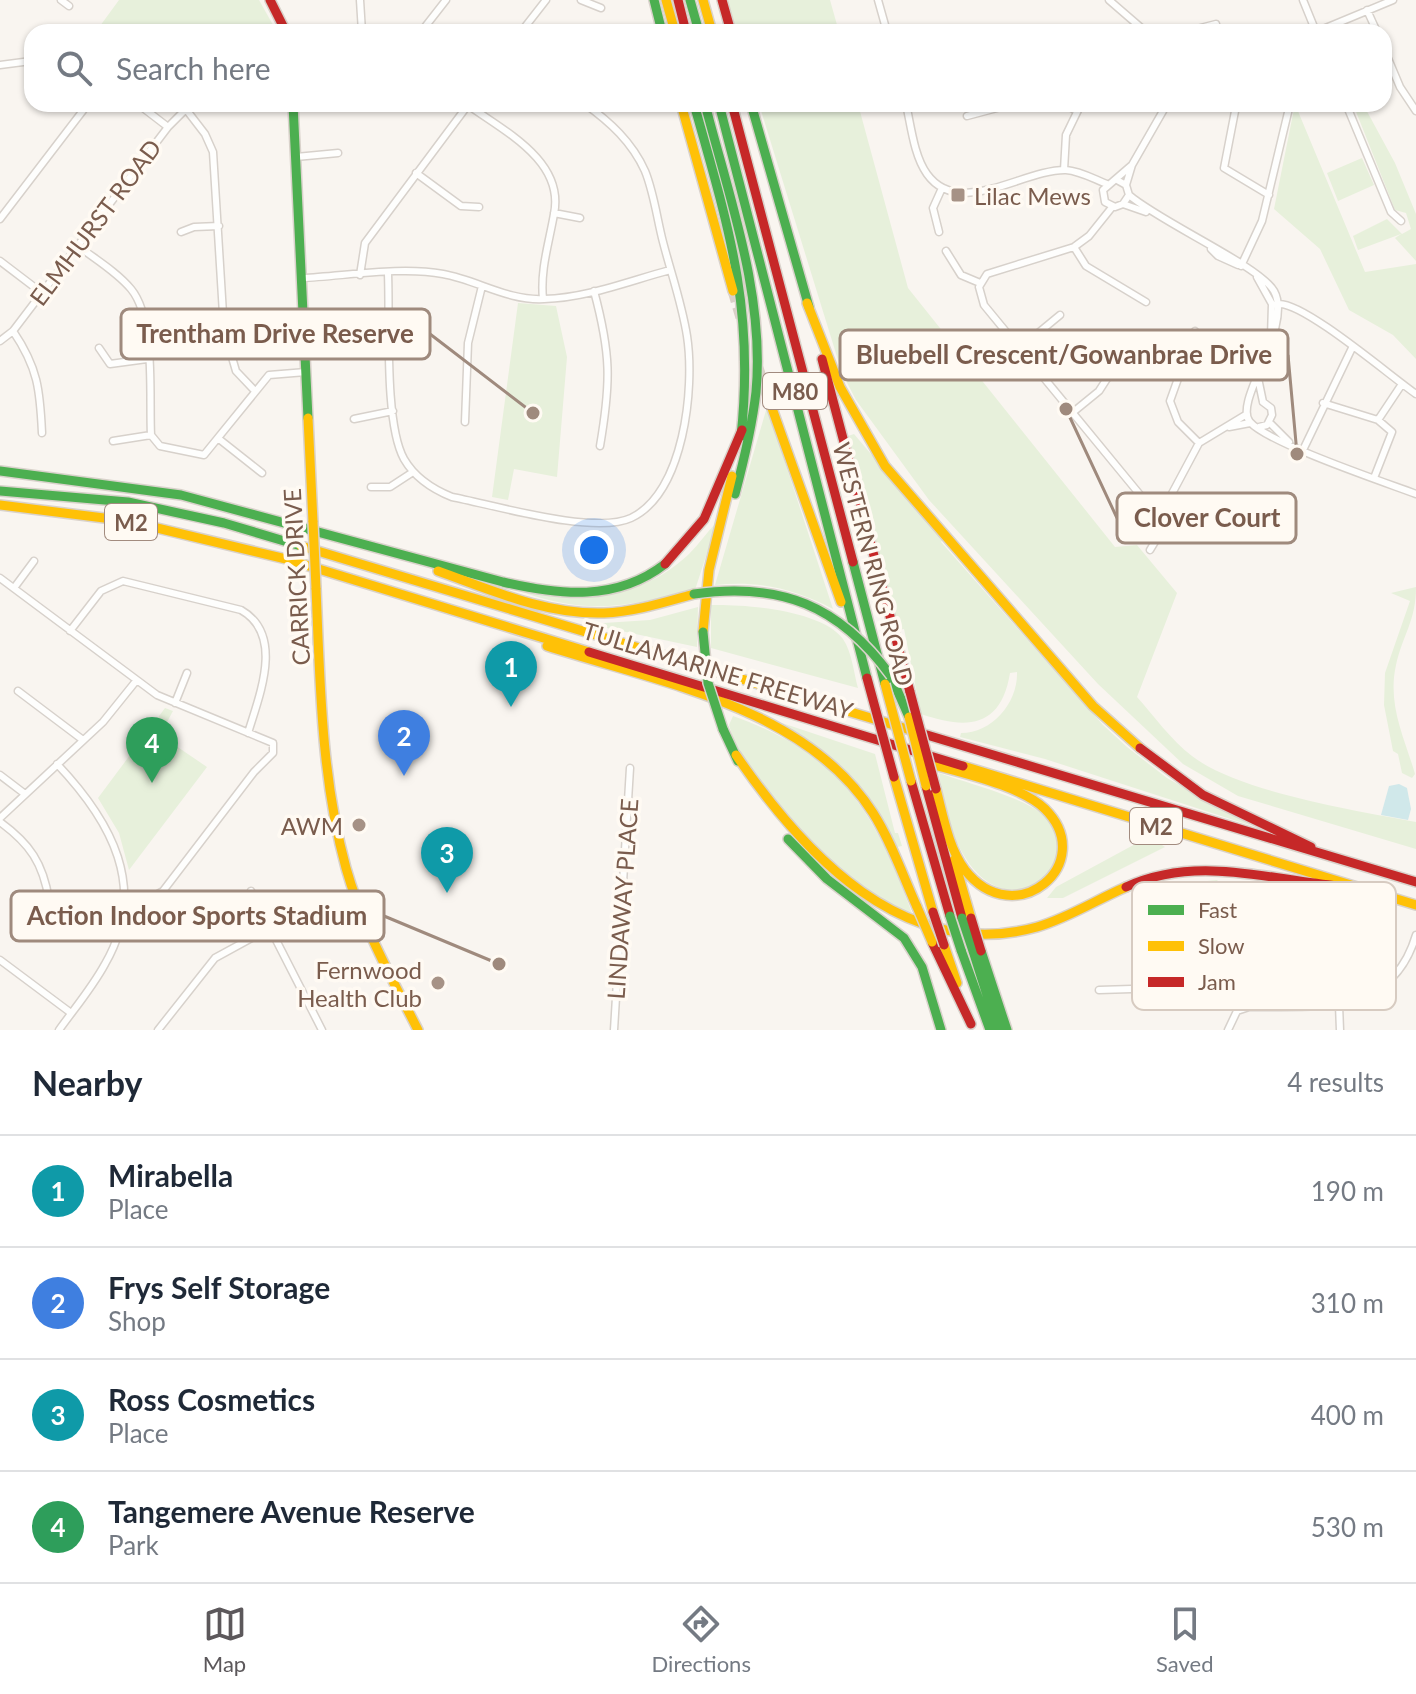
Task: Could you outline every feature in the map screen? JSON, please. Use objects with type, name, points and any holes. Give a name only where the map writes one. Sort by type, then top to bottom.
[{"type":"main road","points":[[270,0],[282,24]]},
{"type":"main road","points":[[654,0],[660,24]]},
{"type":"main road","points":[[666,0],[673,24]]},
{"type":"main road","points":[[678,0],[684,24]]},
{"type":"main road","points":[[690,0],[697,24]]},
{"type":"main road","points":[[703,0],[710,24]]},
{"type":"main road","points":[[722,0],[729,24]]},
{"type":"main road","name":"CARRICK DRIVE","points":[[293,112],[324,751],[338,837],[361,913],[418,1030]]},
{"type":"main road","points":[[683,112],[733,291]]},
{"type":"main road","points":[[696,112],[745,295],[749,379],[742,430],[709,570],[703,632],[708,683],[723,729],[752,788],[793,845],[827,879],[904,938],[922,967],[941,1030]]},
{"type":"main road","points":[[707,112],[751,279],[759,350],[756,402],[747,452],[709,570]]},
{"type":"main road","name":"WESTERN RING ROAD","points":[[721,112],[894,777],[933,912],[972,1027]]},
{"type":"main road","name":"WESTERN RING ROAD","points":[[734,112],[911,781],[950,916],[990,1030]]},
{"type":"main road","points":[[753,112],[936,789],[967,918]]},
{"type":"main road","points":[[807,303],[855,418],[885,466],[1093,706],[1180,780],[1228,808],[1329,856]]},
{"type":"main road","points":[[768,397],[867,678]]},
{"type":"main road","points":[[339,538],[556,591],[609,590],[655,571],[689,541],[718,494],[742,430]]},
{"type":"main road","points":[[0,471],[134,486],[234,508],[339,538],[556,608],[587,613],[629,611],[713,590],[747,588],[781,593],[813,604],[852,628],[891,676],[909,717],[926,786],[998,1030]]},
{"type":"main road","name":"TULLAMARINE FREEWAY","points":[[0,488],[102,498],[180,512],[300,544],[1412,881]]},
{"type":"main road","name":"TULLAMARINE FREEWAY","points":[[0,505],[88,514],[202,536],[1287,863],[1340,882]]},
{"type":"main road","points":[[398,595],[613,670],[753,713],[790,733],[834,765],[868,805],[972,1027]]},
{"type":"main road","points":[[738,698],[1036,802],[1053,818],[1062,838],[1061,858],[1051,879],[1032,893],[1015,897],[998,895],[978,885],[956,852],[936,789]]},
{"type":"main road","points":[[736,755],[782,822],[825,864],[892,912],[945,932],[996,934],[1035,928],[1132,884]]},
{"type":"main road","points":[[1139,882],[1189,869],[1226,868],[1320,882]]},
{"type":"main road","name":"TULLAMARINE FREEWAY","points":[[1396,899],[1416,905]]},
{"type":"main road","points":[[977,951],[1007,1030]]},
{"type":"street","points":[[61,0],[69,6]]},
{"type":"street","points":[[360,0],[362,24]]},
{"type":"street","points":[[427,24],[446,0]]},
{"type":"street","points":[[527,24],[546,0]]},
{"type":"street","points":[[581,0],[601,8]]},
{"type":"street","points":[[878,0],[885,24]]},
{"type":"street","points":[[1109,0],[1137,24]]},
{"type":"street","points":[[1303,0],[1313,24]]},
{"type":"street","points":[[1335,24],[1393,0]]},
{"type":"street","points":[[1367,10],[1373,24]]},
{"type":"street","points":[[0,65],[24,62]]},
{"type":"street","points":[[1392,68],[1416,111]]},
{"type":"street","points":[[0,219],[82,112]]},
{"type":"street","points":[[148,112],[168,127]]},
{"type":"street","name":"ELMHURST ROAD","points":[[0,341],[13,331],[182,112]]},
{"type":"street","points":[[192,112],[213,152],[224,330],[236,371],[254,390]]},
{"type":"street","points":[[360,275],[365,243],[463,112]]},
{"type":"street","points":[[477,112],[540,161],[554,188],[554,213],[545,251],[543,299]]},
{"type":"street","points":[[388,274],[393,411],[398,444],[413,472],[435,490],[452,497],[592,524],[619,521],[642,511],[661,490],[674,461],[687,404],[687,336],[645,172],[622,135],[596,112]]},
{"type":"street","points":[[908,112],[922,165],[942,188],[958,193],[974,192],[1064,170],[1090,178],[1105,187]]},
{"type":"street","points":[[967,116],[982,112]]},
{"type":"street","points":[[1064,170],[1066,135],[1077,112]]},
{"type":"street","points":[[1149,213],[1129,195],[1126,185],[1132,165],[1162,112]]},
{"type":"street","points":[[1235,112],[1224,168],[1269,195]]},
{"type":"street","points":[[1241,266],[1260,228],[1288,112]]},
{"type":"street","points":[[1349,112],[1391,212],[1401,221]]},
{"type":"street","points":[[296,157],[338,153]]},
{"type":"street","points":[[1105,187],[1132,165]]},
{"type":"street","points":[[416,173],[461,206],[479,207]]},
{"type":"street","points":[[1117,180],[1126,185]]},
{"type":"street","points":[[1097,225],[1105,202],[1105,187]]},
{"type":"street","points":[[939,232],[933,208],[942,188]]},
{"type":"street","points":[[1123,204],[1129,195]]},
{"type":"street","points":[[1105,202],[1113,206],[1123,204],[1149,213],[1211,249],[1232,257],[1268,282],[1279,304],[1278,329],[1257,374],[1247,414],[1199,443],[1173,496],[1160,505]]},
{"type":"street","points":[[1113,206],[1074,247],[993,270],[980,283],[981,299],[1141,498],[1160,505]]},
{"type":"street","points":[[554,213],[580,218]]},
{"type":"street","points":[[181,232],[194,227],[219,226]]},
{"type":"street","points":[[78,246],[121,279],[140,302],[146,322],[151,435],[160,446],[201,457],[269,375],[306,372]]},
{"type":"street","points":[[1074,247],[1086,266],[1146,302]]},
{"type":"street","points":[[946,251],[961,275],[980,283]]},
{"type":"street","points":[[0,261],[42,293]]},
{"type":"street","points":[[302,278],[444,274],[517,297],[543,299],[594,291],[670,270]]},
{"type":"street","points":[[1256,276],[1272,304],[1270,341]]},
{"type":"street","points":[[465,422],[468,343],[482,286]]},
{"type":"street","points":[[594,291],[608,343],[610,380],[600,446]]},
{"type":"street","points":[[1279,304],[1292,306],[1416,394]]},
{"type":"street","points":[[1020,348],[1060,315]]},
{"type":"street","points":[[13,331],[35,367],[42,433]]},
{"type":"street","points":[[1195,331],[1170,401],[1178,422],[1199,443]]},
{"type":"street","points":[[99,348],[110,364],[147,359]]},
{"type":"street","points":[[1303,450],[1352,348]]},
{"type":"street","points":[[1072,413],[1099,391],[1119,360]]},
{"type":"street","points":[[1257,374],[1263,402],[1271,408],[1269,422]]},
{"type":"street","points":[[1378,420],[1402,384]]},
{"type":"street","points":[[1251,404],[1263,402]]},
{"type":"street","points":[[1323,403],[1378,420],[1392,432],[1374,478]]},
{"type":"street","points":[[354,419],[393,411]]},
{"type":"street","points":[[1247,414],[1250,423]]},
{"type":"street","points":[[1259,427],[1269,422]]},
{"type":"street","points":[[1269,422],[1292,445]]},
{"type":"street","points":[[1226,428],[1250,423],[1281,443],[1416,494]]},
{"type":"street","points":[[113,441],[151,435]]},
{"type":"street","points":[[219,439],[262,473]]},
{"type":"street","points":[[371,487],[390,487],[413,472]]},
{"type":"street","points":[[1150,550],[1162,530],[1160,505]]},
{"type":"street","points":[[14,588],[34,561]]},
{"type":"street","points":[[0,578],[136,681],[175,703],[273,743],[273,753],[254,772],[163,891],[138,905],[123,905]]},
{"type":"street","points":[[70,631],[101,591],[123,581],[241,610],[254,620],[260,631],[265,666],[264,686],[248,733]]},
{"type":"street","points":[[175,703],[187,673]]},
{"type":"street","points":[[49,900],[44,875],[34,852],[0,820],[110,715],[136,681]]},
{"type":"street","points":[[18,691],[83,740]]},
{"type":"street","points":[[57,764],[91,802],[110,832],[121,864],[123,905],[107,961],[59,1030]]},
{"type":"street","name":"LINDAWAY PLACE","points":[[614,1030],[630,768]]},
{"type":"street","points":[[0,775],[25,794]]},
{"type":"street","points":[[251,891],[322,1030]]},
{"type":"street","points":[[158,1030],[215,958],[270,928]]},
{"type":"street","points":[[1396,973],[1403,966],[1416,935]]},
{"type":"street","points":[[0,960],[71,1013]]},
{"type":"street","points":[[1099,990],[1132,989]]},
{"type":"street","points":[[1228,1010],[1228,1030]]},
{"type":"street","points":[[1230,1013],[1240,1010]]},
{"type":"street","points":[[1339,1010],[1340,1030]]},
{"type":"green space","points":[[119,0],[259,0],[272,24],[101,24]]},
{"type":"green space","points":[[727,0],[830,0],[837,24],[734,24]]},
{"type":"green space","points":[[761,112],[860,112],[908,288],[1115,547],[1137,545],[1177,593],[1137,697],[1163,728],[1192,756],[1238,780],[1299,798],[1416,822],[1416,849],[1238,796],[1183,764],[1098,684],[929,500],[856,400],[842,373]]},
{"type":"green space","points":[[1293,112],[1298,112],[1365,272],[1416,264],[1416,359],[1393,335],[1349,310],[1320,249],[1274,209]]},
{"type":"green space","points":[[1356,112],[1367,112],[1395,163],[1416,214],[1416,261],[1395,238],[1401,234],[1358,250],[1353,236],[1387,219],[1402,234],[1411,229],[1406,213],[1395,210]]},
{"type":"green space","points":[[1362,158],[1374,185],[1338,201],[1327,173]]},
{"type":"green space","points":[[518,303],[556,306],[567,357],[557,477],[514,469],[508,500],[492,497]]},
{"type":"green space","points":[[767,407],[833,609],[805,596],[776,588],[746,584],[715,585]]},
{"type":"green space","points":[[854,434],[943,539],[941,542],[1103,725],[1167,778],[1252,826],[1045,759],[960,737],[961,733],[983,728],[1001,714],[1013,695],[1017,672],[1010,673],[999,705],[979,720],[953,722],[921,714],[904,629],[898,630],[848,436]]},
{"type":"green space","points":[[717,522],[695,590],[647,601],[586,606],[516,590],[586,595],[629,589],[669,570],[689,554]]},
{"type":"green space","points":[[1416,587],[1414,609],[1394,680],[1395,708],[1415,774],[1412,778],[1402,773],[1398,754],[1393,751],[1384,705],[1385,673],[1410,601],[1391,593]]},
{"type":"green space","points":[[711,605],[782,611],[818,621],[833,629],[846,644],[858,688],[711,648]]},
{"type":"green space","points":[[698,607],[697,647],[588,624],[650,620]]},
{"type":"green space","points":[[165,708],[173,711],[160,735],[207,767],[129,870],[119,833],[98,798]]},
{"type":"green space","points":[[733,716],[770,731],[801,749],[828,769],[850,792],[884,847],[913,916],[859,884],[803,836],[778,809],[739,753],[729,725]]},
{"type":"green space","points":[[782,723],[875,754],[895,833],[898,833],[902,846],[897,847],[863,792],[835,761]]},
{"type":"green space","points":[[939,773],[1009,796],[1042,814],[1057,837],[1056,859],[1044,878],[1024,889],[1000,888],[975,871],[953,834]]},
{"type":"green space","points":[[1153,839],[1165,847],[1063,898],[1047,898],[1056,887],[1139,842]]},
{"type":"water","points":[[1399,784],[1407,788],[1411,809],[1408,820],[1381,815],[1389,786]]},
{"type":"tunnel","points":[[733,291],[742,321]]},
{"type":"tunnel","points":[[758,368],[768,397]]},
{"type":"traffic: fast","points":[[654,0],[660,24]]},
{"type":"traffic: fast","points":[[690,0],[697,24]]},
{"type":"traffic: fast","points":[[293,112],[308,418]]},
{"type":"traffic: fast","points":[[696,112],[736,267],[744,347],[741,436]]},
{"type":"traffic: fast","points":[[707,112],[743,246],[755,319],[756,392],[735,494]]},
{"type":"traffic: fast","points":[[721,112],[867,678]]},
{"type":"traffic: fast","points":[[753,112],[809,307]]},
{"type":"traffic: fast","points":[[0,471],[181,495],[503,582],[545,590],[607,590],[627,585],[665,564]]},
{"type":"traffic: fast","points":[[0,491],[128,502],[224,523],[301,546]]},
{"type":"traffic: fast","points":[[853,562],[885,684]]},
{"type":"traffic: fast","points":[[694,594],[754,592],[806,604],[851,632],[891,676]]},
{"type":"traffic: fast","points":[[703,632],[708,683],[723,729]]},
{"type":"traffic: fast","points":[[891,676],[909,717]]},
{"type":"traffic: fast","points":[[723,729],[738,761]]},
{"type":"traffic: fast","points":[[788,839],[827,879],[904,938],[922,967],[941,1030]]},
{"type":"traffic: fast","points":[[950,916],[961,950]]},
{"type":"traffic: fast","points":[[962,918],[973,951]]},
{"type":"traffic: fast","points":[[961,950],[990,1030]]},
{"type":"traffic: fast","points":[[973,951],[998,1030]]},
{"type":"traffic: fast","points":[[981,951],[1007,1030]]},
{"type":"traffic: slow","points":[[666,0],[673,24]]},
{"type":"traffic: slow","points":[[703,0],[710,24]]},
{"type":"traffic: slow","points":[[683,112],[733,291]]},
{"type":"traffic: slow","points":[[807,303],[840,387],[885,466],[1093,706],[1140,748]]},
{"type":"traffic: slow","points":[[768,397],[841,602]]},
{"type":"traffic: slow","points":[[308,418],[313,522]]},
{"type":"traffic: slow","points":[[703,632],[709,570],[732,476]]},
{"type":"traffic: slow","points":[[0,505],[128,521],[286,559],[589,652]]},
{"type":"traffic: slow","points":[[313,522],[316,588]]},
{"type":"traffic: slow","points":[[301,546],[917,732]]},
{"type":"traffic: slow","points":[[438,571],[519,600],[582,613],[627,611],[694,594]]},
{"type":"traffic: slow","points":[[316,588],[323,729],[338,834],[360,910],[418,1030]]},
{"type":"traffic: slow","points":[[547,646],[726,703],[770,723],[809,747],[844,777],[873,813],[917,907]]},
{"type":"traffic: slow","points":[[885,684],[911,781]]},
{"type":"traffic: slow","points":[[909,717],[926,786]]},
{"type":"traffic: slow","points":[[736,755],[793,828],[826,862],[862,892],[901,915],[943,930],[989,934],[1037,927],[1126,887]]},
{"type":"traffic: slow","points":[[931,764],[1007,787],[1045,809],[1059,830],[1062,850],[1057,869],[1044,884],[1027,893],[1006,895],[985,888],[965,870],[954,851],[936,789]]},
{"type":"traffic: slow","points":[[963,766],[1341,882]]},
{"type":"traffic: slow","points":[[894,777],[933,912]]},
{"type":"traffic: slow","points":[[954,860],[971,918]]},
{"type":"traffic: slow","points":[[1396,899],[1416,905]]},
{"type":"traffic: slow","points":[[917,907],[932,942]]},
{"type":"traffic: slow","points":[[944,945],[957,983]]},
{"type":"traffic: jam","points":[[270,0],[282,24]]},
{"type":"traffic: jam","points":[[678,0],[684,24]]},
{"type":"traffic: jam","points":[[722,0],[729,24]]},
{"type":"traffic: jam","points":[[734,112],[853,562]]},
{"type":"traffic: jam","points":[[822,359],[910,692]]},
{"type":"traffic: jam","points":[[665,564],[704,519],[742,430]]},
{"type":"traffic: jam","points":[[589,652],[963,766]]},
{"type":"traffic: jam","points":[[867,678],[894,777]]},
{"type":"traffic: jam","points":[[910,692],[936,789]]},
{"type":"traffic: jam","points":[[917,732],[1416,882]]},
{"type":"traffic: jam","points":[[1140,748],[1203,795],[1311,847]]},
{"type":"traffic: jam","points":[[911,781],[950,916]]},
{"type":"traffic: jam","points":[[926,786],[962,918]]},
{"type":"traffic: jam","points":[[1139,882],[1178,872],[1205,871],[1309,882]]},
{"type":"traffic: jam","points":[[1126,887],[1132,885]]},
{"type":"traffic: jam","points":[[933,912],[944,945]]},
{"type":"traffic: jam","points":[[971,918],[981,951]]},
{"type":"traffic: jam","points":[[932,942],[971,1024]]},
{"type":"place","name":"Lilac Mews","points":[[958,195]]},
{"type":"place","name":"Clover Court","points":[[1066,409]]},
{"type":"place","name":"Trentham Drive Reserve","points":[[533,413]]},
{"type":"place","name":"Bluebell Crescent/Gowanbrae Drive","points":[[1297,454]]},
{"type":"place","name":"Mirabella","points":[[511,707]]},
{"type":"place","name":"Frys Self Storage","points":[[404,776]]},
{"type":"place","name":"Tangemere Avenue Reserve","points":[[152,783]]},
{"type":"place","name":"AWM","points":[[359,825]]},
{"type":"place","name":"Ross Cosmetics","points":[[447,893]]},
{"type":"place","name":"Action Indoor Sports Stadium","points":[[499,964]]},
{"type":"place","name":"Fernwood Health Club","points":[[438,983]]}]
